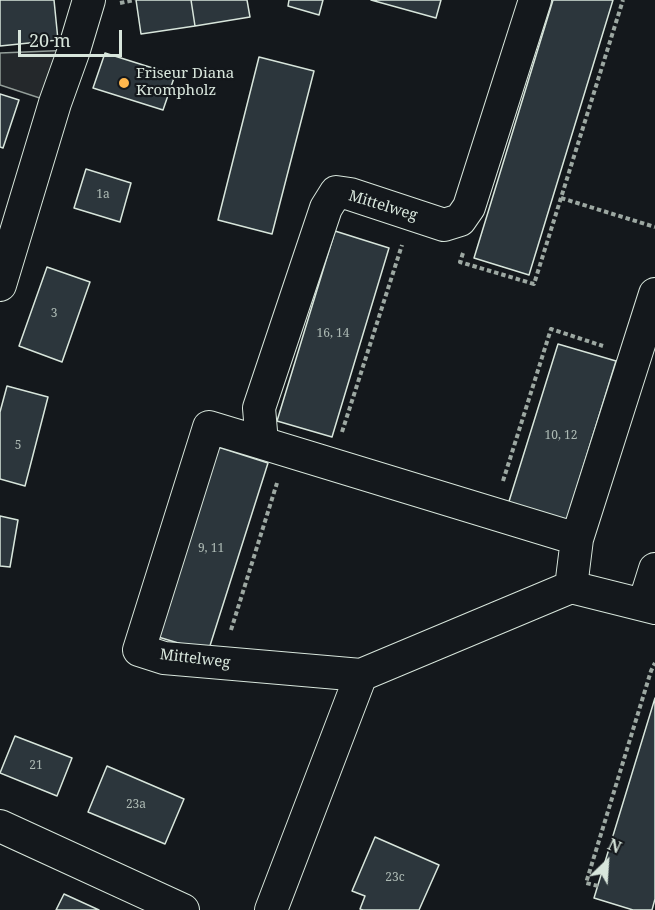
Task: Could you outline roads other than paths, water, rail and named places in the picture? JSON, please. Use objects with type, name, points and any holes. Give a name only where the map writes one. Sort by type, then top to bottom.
[{"type":"street","name":"Mittelweg","points":[[275,447],[259,408],[326,208],[336,192],[350,194],[444,225],[460,220],[469,207],[535,0]]},
{"type":"street","points":[[0,285],[56,103],[75,50],[104,2]]},
{"type":"street","points":[[655,294],[577,539],[571,587],[649,606],[655,569]]},
{"type":"street","name":"Mittelweg","points":[[571,587],[361,675],[164,658],[139,650],[208,427],[577,539]]},
{"type":"street","points":[[271,910],[361,675]]},
{"type":"street","points":[[0,826],[183,910]]},
{"type":"place","name":"Friseur Diana Krompholz","points":[[124,83]]}]
